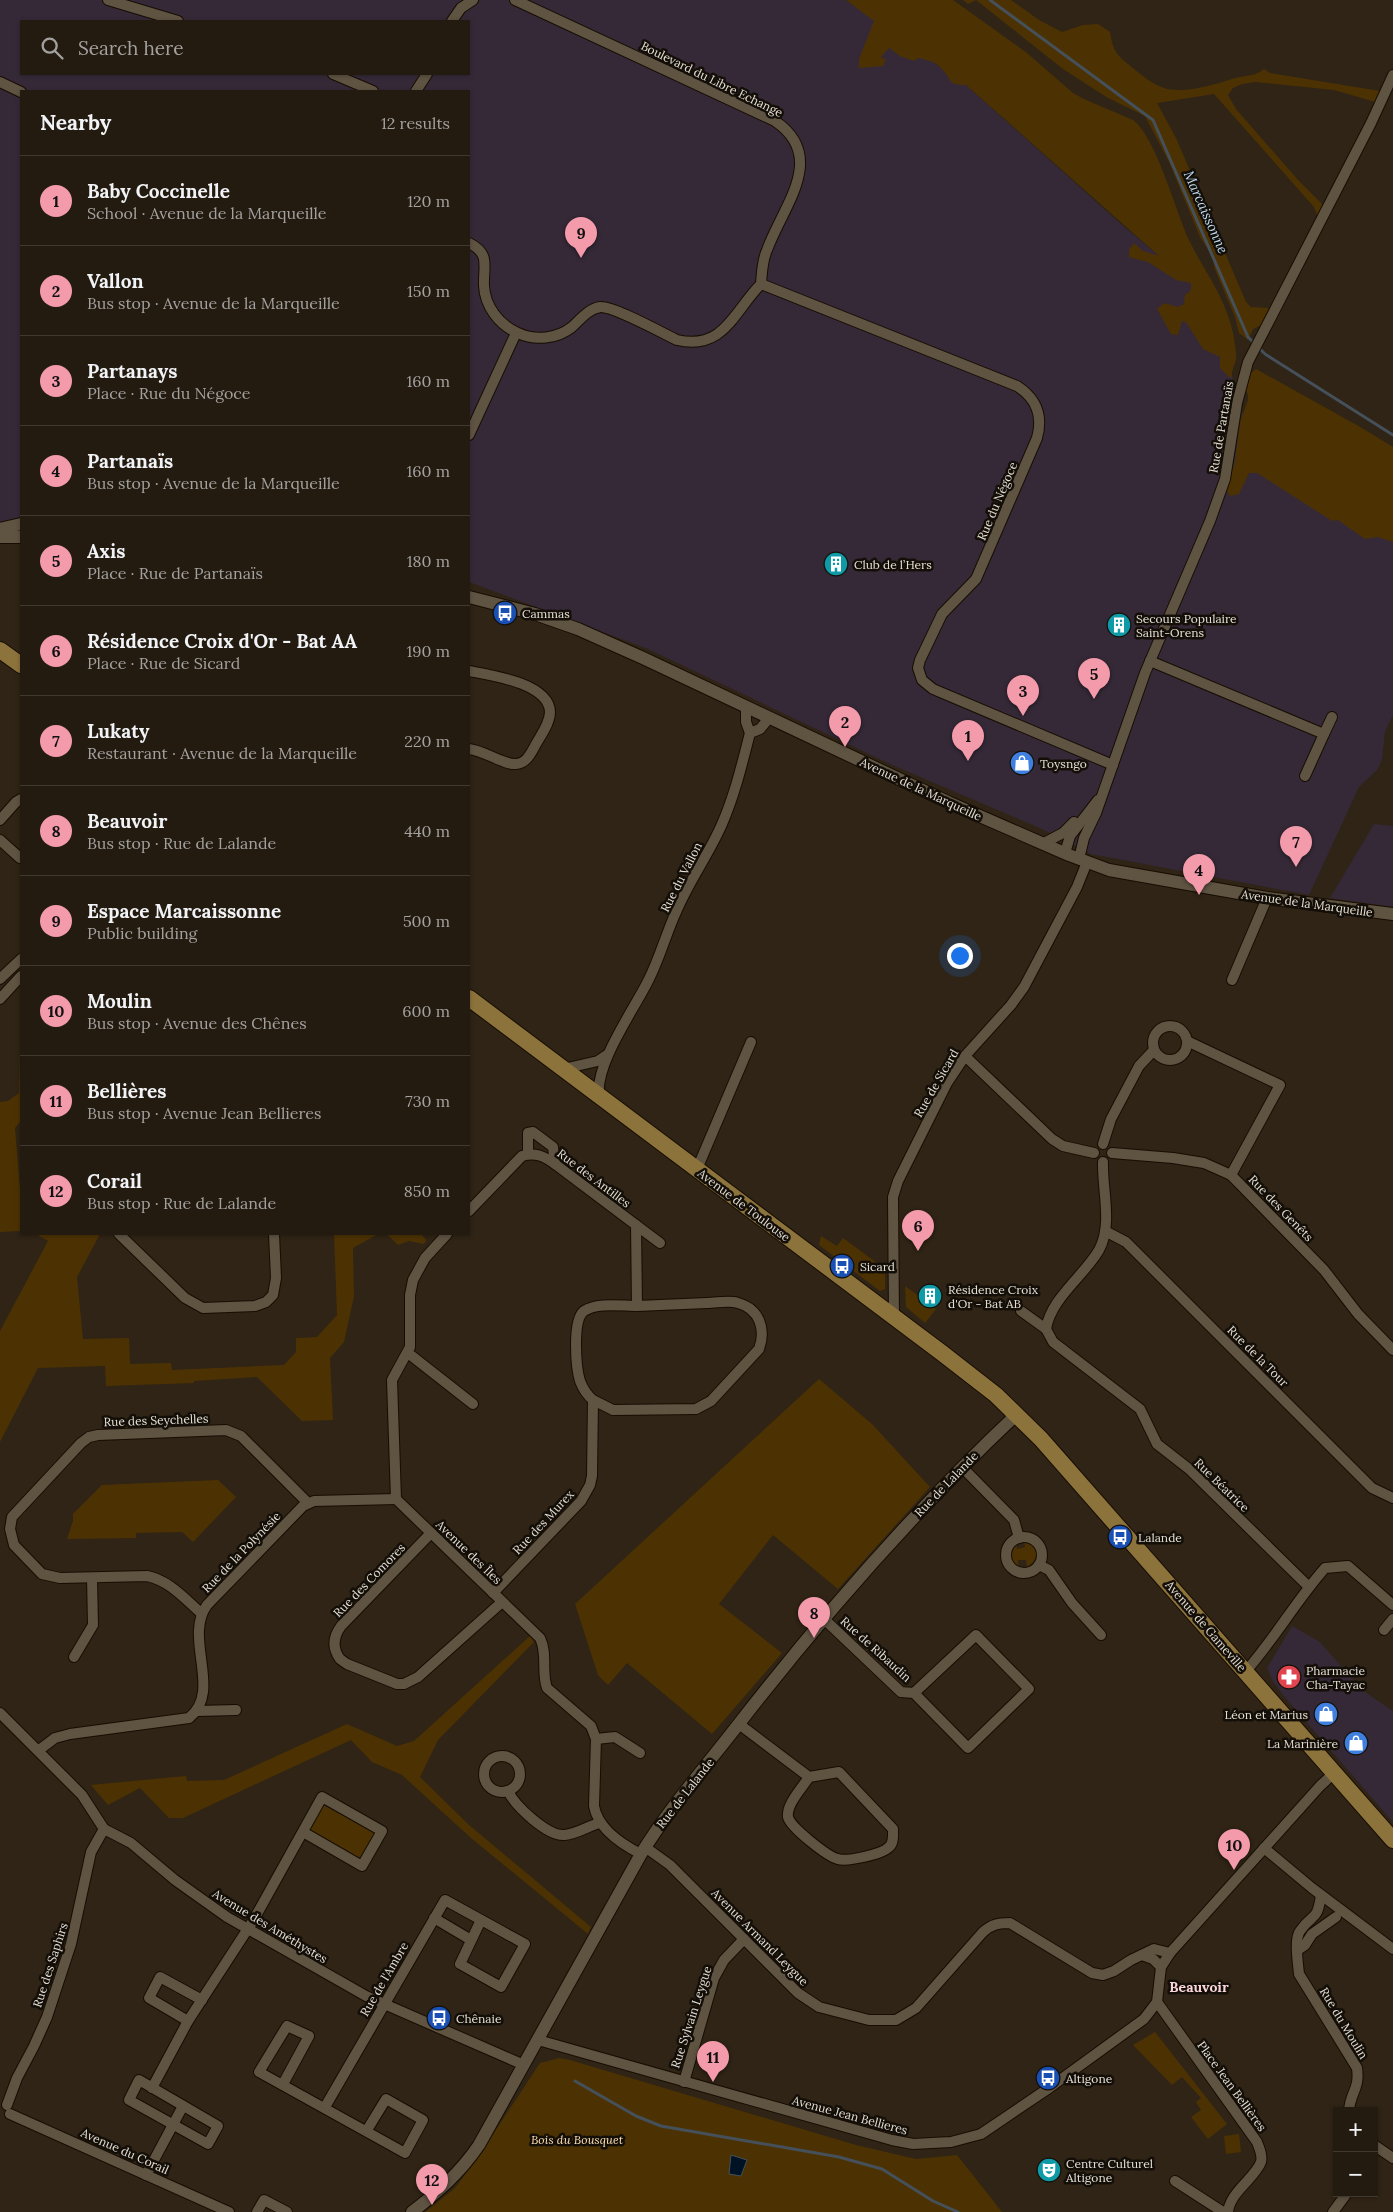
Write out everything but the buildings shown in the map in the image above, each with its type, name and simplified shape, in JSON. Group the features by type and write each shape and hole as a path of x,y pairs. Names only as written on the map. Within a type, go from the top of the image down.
{"main road":[{"path":"0,650 20,664"},
{"path":"0,663 20,674"},
{"name":"Avenue de Toulouse","path":"470,999 894,1316 984,1385 1017,1414"},
{"name":"Avenue de Gameville","path":"1017,1414 1246,1671 1393,1840"}],"street":[{"path":"108,0 175,20"},
{"path":"453,20 461,8 473,0"},
{"name":"Boulevard du Libre Echange","path":"515,0 775,121 791,134 799,150 799,177 766,250 762,266 761,284"},
{"path":"335,75 371,90"},
{"path":"417,90 425,75"},
{"name":"Rue de Partanaïs","path":"1083,861 1084,838 1093,822 1150,661 1210,521 1225,479 1237,403 1251,354 1371,123 1393,75"},
{"path":"0,82 20,92"},
{"path":"470,244 480,250 483,256 485,268 484,287 493,312 503,324 516,333 533,337 556,335 571,328 587,312 600,307 616,311 677,340 697,342 707,340 724,331 749,295 761,284"},
{"name":"Rue du Négoce","path":"761,284 1017,386 1031,397 1039,412 1040,421 1037,438 980,570 972,585 949,606 937,622 920,660 919,674 926,684 933,689 1113,765"},
{"path":"470,433 516,333"},
{"path":"0,529 20,524"},
{"path":"0,538 20,537"},
{"name":"Avenue de la Marqueille","path":"470,598 535,614 578,629 957,806 1083,861 1109,870 1267,898 1393,914"},
{"path":"1150,661 1231,697 1324,734"},
{"path":"470,671 501,677 534,690 548,703 550,712 548,721 530,757 524,762 516,764 507,763 481,750 470,749"},
{"name":"Rue du Vallon","path":"599,1096 599,1077 607,1055 648,981 662,951 679,905 722,823 740,775 750,733 746,722 746,707"},
{"path":"1305,776 1332,717"},
{"path":"750,733 760,729 769,718"},
{"name":"Rue de Partanaïs","path":"1065,853 1070,836 1102,796"},
{"path":"0,820 20,800"},
{"name":"Rue de Partanaïs","path":"1044,843 1063,833 1092,807"},
{"path":"0,840 20,858"},
{"name":"Rue de Sicard","path":"894,1316 893,1197 898,1181 947,1083 965,1056 1011,1006 1024,987 1068,905 1083,861"},
{"path":"1232,980 1267,898"},
{"path":"0,979 20,960"},
{"path":"0,999 20,977"},
{"path":"1187,1041 1183,1054 1174,1059 1162,1058 1154,1050 1153,1039 1156,1034 1165,1027 1177,1027 1182,1030 1187,1041 1280,1085 1231,1175"},
{"path":"697,1170 751,1042"},
{"path":"1103,1144 1111,1119 1138,1066 1154,1050"},
{"path":"563,1069 598,1061 607,1055"},
{"path":"965,1056 1052,1139 1063,1146 1094,1153"},
{"path":"470,1210 518,1160 528,1154 528,1133 534,1132 553,1147 554,1164"},
{"path":"1103,1144 1110,1147 1112,1153 1109,1160 1103,1162 1096,1159 1094,1153 1097,1146 1103,1144"},
{"name":"Rue des Genêts","path":"1112,1153 1174,1158 1204,1163 1231,1175 1324,1270 1358,1314 1393,1350"},
{"name":"Rue des Antilles","path":"528,1154 540,1156 554,1164 660,1243"},
{"path":"1046,1329 1052,1312 1099,1249 1105,1230 1103,1162"},
{"path":"636,1225 637,1306"},
{"name":"Rue de la Tour","path":"1105,1230 1126,1242 1372,1488 1393,1498"},
{"path":"120,1235 185,1298 203,1308 255,1306 266,1302 273,1295 276,1278 274,1235"},
{"path":"308,1503 321,1500 396,1498 392,1380 398,1366 408,1352 411,1338 410,1313 413,1280 425,1258 446,1235"},
{"path":"738,1303 753,1312 760,1320 763,1340 759,1349 711,1401 704,1406 696,1408 621,1411 606,1409 593,1400 583,1388 578,1372 576,1326 578,1317 587,1309 595,1307 738,1303"},
{"name":"Rue Béatrice","path":"1021,1310 1046,1329 1053,1342 1140,1409 1157,1444 1189,1469 1308,1587"},
{"path":"408,1352 473,1404"},
{"name":"Rue des Murex","path":"493,1593 586,1494 592,1476 593,1400"},
{"name":"Rue de Lalande","path":"412,2212 438,2192 468,2162 643,1851 668,1812 823,1618 889,1543 1017,1414"},
{"name":"Rue des Seychelles","path":"201,1614 172,1587 156,1578 147,1576 60,1578 42,1574 14,1545 10,1529 12,1517 81,1443 89,1437 98,1435 216,1430 234,1432 241,1436 308,1503"},
{"path":"962,1468 1014,1520 1019,1538"},
{"name":"Avenue des Îles","path":"396,1498 536,1633 543,1643 544,1681 547,1688 591,1726 596,1739"},
{"name":"Rue de la Polynésie","path":"201,1614 297,1511 308,1503"},
{"name":"Rue des Comores","path":"431,1533 336,1632 334,1646 340,1659 388,1682 404,1684 418,1677 502,1602"},
{"path":"1019,1538 1032,1539 1039,1545 1042,1555 1039,1565 1031,1572 1021,1573 1008,1565 1006,1550 1012,1541 1019,1538"},
{"path":"1039,1565 1049,1570 1072,1603 1101,1635"},
{"path":"1246,1671 1270,1643 1308,1587 1325,1568 1348,1566 1393,1605"},
{"path":"74,1657 93,1625 92,1578"},
{"path":"198,1711 203,1693 199,1628 201,1614"},
{"name":"Rue de Ribaudin","path":"823,1618 901,1692 914,1694 968,1748 1029,1688 976,1635 914,1694"},
{"path":"1384,1630 1393,1619"},
{"path":"39,1750 55,1738 70,1734 176,1721 189,1718 198,1711 236,1710"},
{"path":"0,1713 39,1750 90,1805 104,1829"},
{"path":"739,1724 809,1777 839,1772 893,1829 894,1839 890,1847 883,1852 849,1860 839,1860 830,1856 792,1825 788,1817 789,1808 809,1777"},
{"path":"640,1753 615,1737 596,1739 594,1806 599,1823 620,1841 643,1851"},
{"path":"1157,2002 1161,1967 1170,1953 1320,1786 1334,1773"},
{"path":"508,1791 513,1802 552,1834 566,1835 599,1823"},
{"path":"152,2088 188,2021 248,1930 322,1798 382,1831 362,1866 303,1832"},
{"name":"Avenue des Améthystes","path":"104,1829 131,1843 175,1880 248,1930 384,2004 524,2065"},
{"name":"Rue des Saphirs","path":"4,2110 17,2078 47,2017 71,1944 91,1852 104,1829"},
{"path":"1264,1848 1321,1895 1393,1949"},
{"name":"Avenue Armand Leygue","path":"643,1851 670,1864 798,1993 820,2007 869,2020 896,2020 916,2008 991,1925 1010,1923 1092,1973 1103,1975 1154,1949 1170,1953"},
{"path":"1321,1895 1319,1913 1353,1919"},
{"name":"Rue de l'Ambre","path":"325,2108 445,1900 482,1920 525,1944 501,1987 460,1964 482,1920"},
{"name":"Rue du Moulin","path":"1319,1913 1299,1932 1296,1941 1299,1949 1297,1958 1299,1974 1357,2068 1359,2081 1349,2102 1349,2107"},
{"path":"1299,1949 1312,1934 1336,1917"},
{"path":"434,1918 471,1940"},
{"name":"Rue Sylvain Leygue","path":"684,2082 714,1978 724,1960 744,1939"},
{"path":"1142,1955 1153,1959 1161,1967"},
{"path":"188,2021 149,1998 160,1977 202,2000"},
{"name":"Avenue Jean Bellieres","path":"538,2040 892,2140 913,2144 952,2142 981,2134 1050,2088 1144,2019 1157,2002"},
{"name":"Place Jean Bellières","path":"1157,2002 1257,2142 1260,2150 1261,2162 1233,2198 1228,2212"},
{"path":"283,2084 309,2036 287,2026 260,2072 406,2153 423,2120 386,2099 367,2130"},
{"path":"138,2080 183,2106 218,2126 208,2144 128,2100 138,2080"},
{"path":"146,2175 183,2106"},
{"name":"Avenue du Corail","path":"4,2110 229,2212"},
{"path":"1378,2151 1393,2158"},
{"path":"1175,2181 1223,2212"},
{"path":"1333,2212 1344,2197"},
{"path":"257,2212 264,2200 287,2212"}],"shaded area":[{"path":"0,0 846,0 966,85 1121,224 1209,298 1261,474 1393,542 1393,715 1385,732 1382,760 1377,770 1359,787 1309,895 1091,854 1044,830 890,764 648,649 470,582 470,90 20,90 20,524 0,525"},
{"path":"1374,824 1393,826 1393,907 1330,898"},
{"path":"1292,1626 1320,1642 1362,1690 1393,1711 1393,1822 1272,1680 1267,1668"}],"green space":[{"path":"846,0 953,0 1027,53 1073,93 1133,120 1150,142 1189,240 1214,285 1230,320 1236,349 1232,377 1229,377 1220,368 1220,357 1203,349 1186,322 1182,321 1178,335 1171,334 1157,309 1164,303 1178,307 1184,304 1185,295 1191,290 1191,283 1176,280 1148,262 1129,257 1129,250 1134,243 1143,251 1159,256 966,85 953,83 941,68 933,62 918,58 914,61 900,56 889,48 881,57 886,60 883,66 859,68 859,59 874,21"},
{"path":"963,0 976,0 968,4"},
{"path":"976,0 1011,0 1039,20 1062,32 1083,25 1098,24 1110,32 1115,50 1128,65 1148,80 1172,90 1198,88 1216,84 1253,75 1264,69 1270,73 1380,91 1375,102 1334,90 1256,82 1242,84 1233,88 1228,95 1236,109 1299,181 1323,205 1318,217 1314,207 1214,94 1157,103 1176,138 1246,302 1251,307 1269,308 1262,325 1253,329 1248,340 1239,333 1235,317 1214,267 1213,257 1200,237 1169,162 1145,116 1108,98 1063,69"},
{"path":"1256,369 1393,447 1393,542 1378,537 1365,539 1338,520 1332,521 1257,473 1249,473 1239,494 1230,496 1226,489 1235,462 1240,422 1248,400 1248,394 1243,387 1250,374"},
{"path":"20,1048 20,1122 15,1128 20,1190 20,1231 0,1232 0,1102 8,1101 19,1093"},
{"path":"38,1235 99,1235 77,1277 83,1339 129,1338 130,1364 171,1363 172,1370 284,1365 296,1352 296,1338 317,1337 337,1315 334,1235 376,1235 353,1248 354,1296 344,1342 330,1358 333,1420 302,1421 257,1377 194,1381 194,1383 106,1386 105,1366 38,1368 0,1442 0,1331 48,1241"},
{"path":"388,1235 422,1235 426,1240 424,1244 409,1241 398,1245"},
{"path":"821,1236 837,1246 843,1238 877,1263 885,1263 885,1289 880,1291 819,1245"},
{"path":"905,1286 936,1309 925,1323 906,1307"},
{"path":"819,1379 872,1424 930,1487 838,1589 773,1535 719,1604 782,1653 712,1734 627,1663 608,1685 598,1675 575,1604"},
{"path":"218,1480 236,1497 193,1542 182,1532 136,1533 136,1538 67,1539 73,1521 73,1514 102,1485"},
{"path":"1024,1539 1030,1541 1036,1547 1037,1552 1034,1560 1027,1567 1026,1560 1018,1560 1019,1568 1009,1559 1009,1549 1016,1541 1017,1549 1025,1547"},
{"path":"530,1636 534,1642 438,1740 420,1777 469,1825 591,1927 588,1934 471,1838 402,1775 372,1762 351,1740 183,1818 169,1818 140,1788 108,1805 91,1785 186,1776 187,1781 224,1780 347,1724 397,1746 414,1741"},
{"path":"323,1805 376,1833 363,1857 358,1858 309,1830"},
{"path":"1155,2032 1227,2124 1208,2139 1191,2117 1201,2110 1196,2102 1201,2098 1182,2077 1172,2085 1133,2045"},
{"name":"Bois du Bousquet","path":"559,2058 856,2145 916,2159 957,2155 1002,2212 425,2212 455,2188 476,2160 540,2063"},
{"path":"1239,2134 1241,2152 1226,2154 1224,2136"}],"water":[{"path":"731,2155 747,2160 741,2176 729,2174"}],"waterway":[{"name":"Marcaissonne","path":"990,0 1153,120 1248,337 1265,354 1393,435"},
{"path":"575,2081 636,2116 661,2126 839,2157 882,2169 933,2201 958,2212"}],"place":[{"name":"Espace Marcaissonne","path":"581,258"},
{"name":"Club de l’Hers","path":"836,564"},
{"name":"Cammas","path":"505,613"},
{"name":"Secours Populaire Saint-Orens","path":"1119,625"},
{"name":"Axis","path":"1094,699"},
{"name":"Partanays","path":"1023,716"},
{"name":"Vallon","path":"845,747"},
{"name":"Baby Coccinelle","path":"968,761"},
{"name":"Toysngo","path":"1022,763"},
{"name":"Lukaty","path":"1296,867"},
{"name":"Partanaïs","path":"1199,895"},
{"name":"Résidence Croix d'Or - Bat AA","path":"918,1251"},
{"name":"Sicard","path":"842,1266"},
{"name":"Résidence Croix d'Or - Bat AB","path":"930,1296"},
{"name":"Lalande","path":"1120,1537"},
{"name":"Beauvoir","path":"814,1638"},
{"name":"Pharmacie Cha-Tayac","path":"1289,1677"},
{"name":"Léon et Marius","path":"1326,1714"},
{"name":"La Marinière","path":"1356,1743"},
{"name":"Moulin","path":"1234,1870"},
{"name":"Chênaie","path":"439,2018"},
{"name":"Altigone","path":"1048,2078"},
{"name":"Bellières","path":"713,2082"},
{"name":"Centre Culturel Altigone","path":"1049,2170"},
{"name":"Corail","path":"432,2205"}],"district":[{"name":"Beauvoir","path":"1199,1987"}]}
